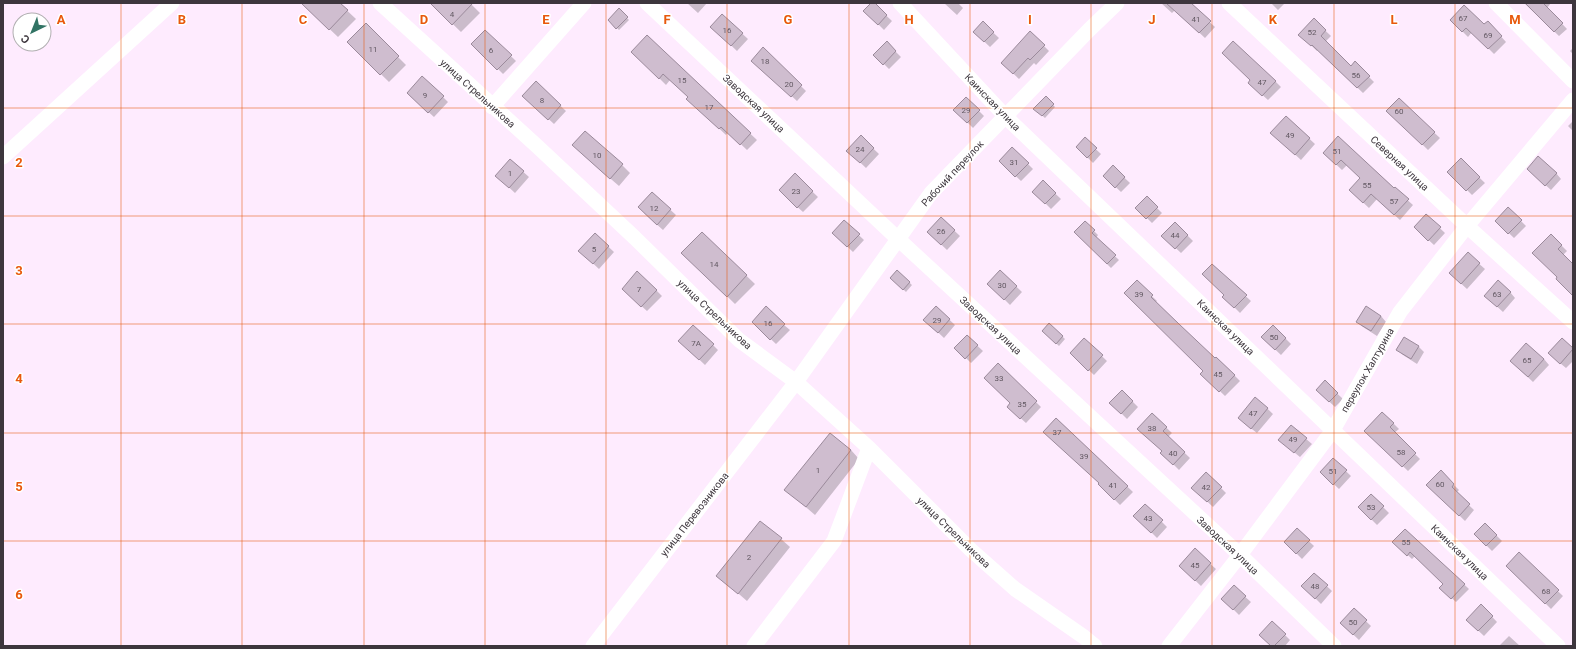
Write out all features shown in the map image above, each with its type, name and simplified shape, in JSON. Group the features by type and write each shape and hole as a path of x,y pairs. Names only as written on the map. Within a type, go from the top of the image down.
{"street":[{"path":"3,157 172,3"},
{"name":"улица Стрельникова","path":"380,3 492,106 538,146 739,340 796,382 869,448 971,550 1015,589 1095,646"},
{"path":"492,106 584,3"},
{"name":"Заводская улица","path":"647,3 1240,555 1334,646"},
{"name":"Каинская улица","path":"900,3 1006,117 1558,646"},
{"name":"Рабочий переулок","path":"796,382 931,193 1117,3"},
{"name":"Северная улица","path":"1229,3 1467,226 1573,322"},
{"path":"1496,3 1573,81"},
{"name":"переулок Халтурина","path":"1169,646 1240,555 1333,430 1400,312 1467,226 1573,100"},
{"name":"улица Перевозникова","path":"593,646 796,382"},
{"path":"754,646 834,542 869,448"}],"building":[{"path":"301,3 340,3 348,10 329,30"},
{"path":"430,3 473,3 452,25"},
{"path":"871,3 875,3 887,15 878,25 863,11"},
{"path":"1166,3 1191,3 1211,21 1199,33"},
{"path":"1525,3 1543,3 1563,23 1554,32"},
{"path":"1464,5 1484,24 1488,21 1502,36 1488,49 1466,28 1462,32 1450,20"},
{"path":"619,8 628,17 616,29 608,20"},
{"path":"722,14 743,33 731,46 710,27"},
{"path":"1314,18 1326,30 1321,36 1351,66 1355,61 1370,76 1357,88 1312,45 1311,46 1298,35"},
{"path":"983,21 994,32 984,42 973,32"},
{"path":"366,23 399,56 380,75 347,42"},
{"path":"485,30 512,55 497,70 471,44"},
{"path":"1030,31 1045,45 1030,60 1028,58 1013,74 1001,63"},
{"path":"647,35 751,133 740,145 721,127 719,129 686,99 688,97 663,74 659,79 631,52"},
{"path":"887,41 896,51 883,65 873,55"},
{"path":"1233,41 1276,81 1262,96 1248,83 1250,80 1222,53"},
{"path":"763,47 802,85 791,97 751,61"},
{"path":"422,76 444,96 428,113 407,93"},
{"path":"536,81 561,105 548,120 522,96"},
{"path":"1046,96 1054,104 1042,116 1033,109"},
{"path":"966,97 980,110 967,123 953,110"},
{"path":"1399,98 1435,132 1422,145 1386,111"},
{"path":"1286,116 1310,138 1295,155 1270,133"},
{"path":"585,131 623,164 610,179 572,145"},
{"path":"861,135 874,148 860,163 846,151"},
{"path":"1338,136 1394,188 1395,187 1409,199 1394,215 1371,194 1363,203 1349,190 1360,178 1341,160 1336,165 1323,153"},
{"path":"1085,137 1097,148 1087,158 1076,147"},
{"path":"1012,147 1029,163 1015,177 999,161"},
{"path":"1538,156 1557,173 1545,186 1527,169"},
{"path":"1461,158 1480,177 1466,191 1447,172"},
{"path":"510,159 524,171 509,188 495,176"},
{"path":"1113,165 1125,177 1115,188 1103,176"},
{"path":"795,173 813,191 797,208 779,190"},
{"path":"1043,180 1056,193 1045,204 1032,192"},
{"path":"652,192 671,209 657,225 638,207"},
{"path":"1147,196 1158,207 1146,219 1135,208"},
{"path":"1508,207 1522,220 1508,234 1495,221"},
{"path":"1426,214 1441,227 1428,241 1414,227"},
{"path":"941,217 955,230 941,245 927,232"},
{"path":"844,220 860,234 847,247 832,233"},
{"path":"1085,221 1095,230 1092,233 1116,255 1107,264 1074,232"},
{"path":"1175,222 1188,235 1175,249 1161,236"},
{"path":"702,232 747,275 727,297 681,253"},
{"path":"595,233 609,246 593,264 578,251"},
{"path":"1551,234 1562,245 1558,249 1573,264 1573,296 1556,279 1557,277 1532,253"},
{"path":"1468,252 1480,263 1461,284 1449,273"},
{"path":"1212,264 1247,295 1234,308 1222,297 1224,295 1202,274"},
{"path":"897,270 910,282 903,290 890,278"},
{"path":"1000,270 1017,286 1004,300 987,284"},
{"path":"637,271 657,290 641,307 622,289"},
{"path":"1137,280 1153,295 1151,297 1235,375 1219,392 1200,374 1203,371 1124,293"},
{"path":"1498,280 1511,292 1497,307 1484,296"},
{"path":"766,306 785,324 770,340 752,322"},
{"path":"936,306 950,319 938,333 923,320"},
{"path":"1366,306 1381,316 1371,331 1356,322"},
{"path":"1049,323 1063,336 1056,344 1042,331"},
{"path":"693,325 714,344 699,360 678,341"},
{"path":"1273,325 1286,338 1275,350 1261,337"},
{"path":"967,335 978,345 965,359 954,348"},
{"path":"1404,337 1419,346 1411,359 1396,350"},
{"path":"1084,338 1103,355 1088,371 1070,353"},
{"path":"1562,338 1573,349 1560,364 1548,353"},
{"path":"1526,343 1544,359 1528,377 1510,361"},
{"path":"998,363 1037,401 1020,419 1007,407 1010,403 984,378"},
{"path":"1325,380 1338,393 1329,402 1316,390"},
{"path":"1122,390 1133,401 1121,414 1109,403"},
{"path":"1255,397 1268,408 1251,429 1238,418"},
{"path":"1382,412 1394,423 1390,427 1416,453 1402,467 1364,431"},
{"path":"1152,413 1167,427 1163,431 1185,452 1173,465 1160,453 1162,451 1137,429"},
{"path":"1056,418 1128,486 1114,500 1098,484 1099,483 1043,432"},
{"path":"1291,425 1307,438 1294,453 1278,440"},
{"path":"830,433 851,450 806,507 784,490"},
{"path":"1333,458 1347,470 1333,485 1320,472"},
{"path":"1441,470 1454,484 1452,487 1470,504 1459,516 1426,485"},
{"path":"1206,472 1222,487 1207,502 1191,488"},
{"path":"1371,494 1384,506 1371,520 1358,507"},
{"path":"1145,504 1163,520 1151,533 1133,516"},
{"path":"760,521 782,538 738,594 716,576"},
{"path":"1485,523 1497,535 1486,546 1474,534"},
{"path":"1297,528 1310,540 1296,554 1284,542"},
{"path":"1405,529 1465,584 1451,599 1439,588 1443,584 1410,552 1407,556 1392,542"},
{"path":"1195,548 1211,563 1195,581 1179,566"},
{"path":"1519,552 1559,590 1545,604 1506,566"},
{"path":"1314,573 1328,585 1315,599 1301,586"},
{"path":"1234,585 1246,596 1233,610 1221,599"},
{"path":"1481,604 1493,616 1478,631 1466,620"},
{"path":"1354,608 1367,620 1353,635 1340,623"},
{"path":"1272,621 1286,634 1274,646 1271,646 1259,635"}]}
